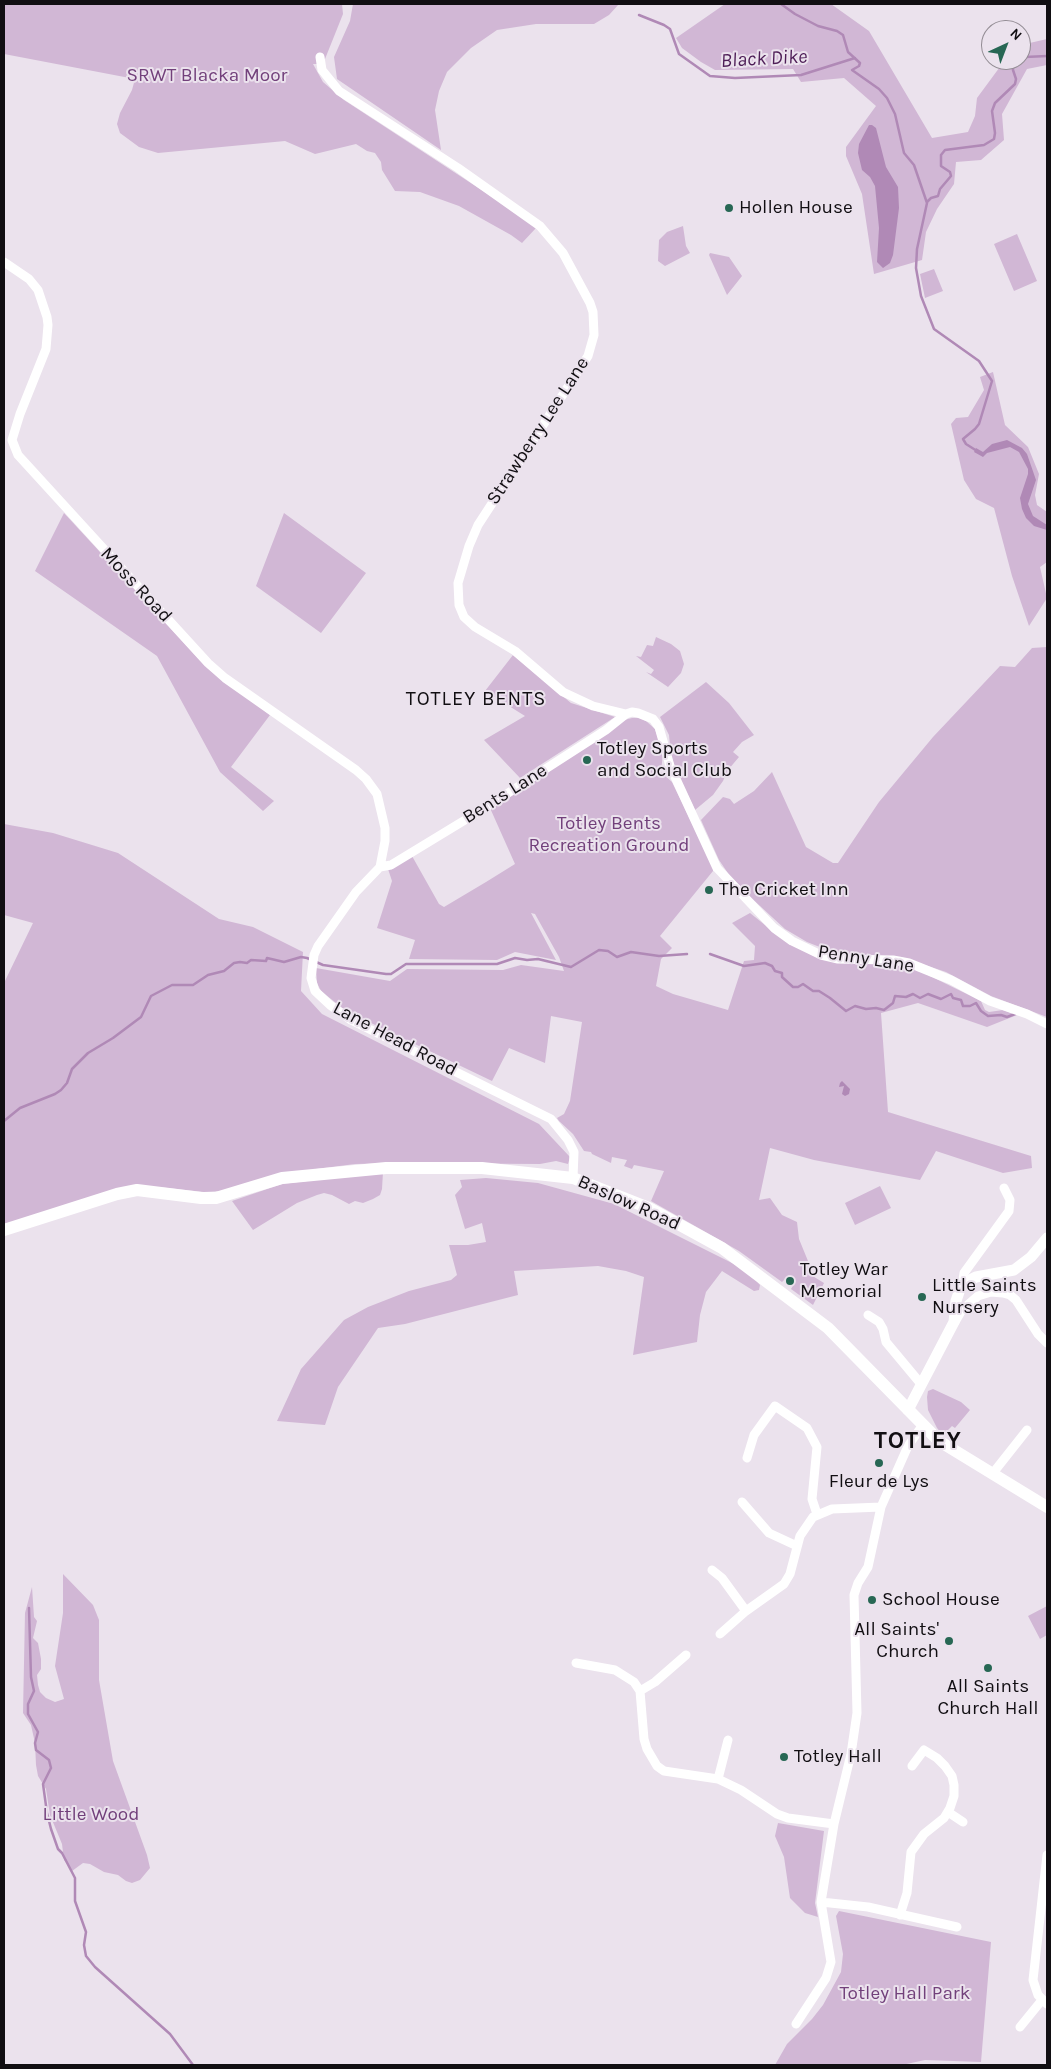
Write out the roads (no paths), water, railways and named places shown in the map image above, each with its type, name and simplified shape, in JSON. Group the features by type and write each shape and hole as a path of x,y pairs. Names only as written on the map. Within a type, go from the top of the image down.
{"main road":[{"name":"Baslow Road","path":"4,1230 117,1194 137,1190 201,1198 216,1198 282,1178 386,1168 482,1168 573,1178 649,1208 722,1248 828,1328 922,1426 946,1446 1047,1507"}],"street":[{"name":"Strawberry Lee Lane","path":"320,57 322,70 339,91 458,168 540,226 563,253 590,303 593,312 594,336 588,356 478,525 469,546 458,583 459,605 464,617 475,627 515,652 563,692 593,706 626,714"},
{"name":"Moss Road","path":"4,262 29,279 38,290 48,317 46,349 20,414 12,440 18,455 208,663 225,678 366,779 376,794 384,828 385,841 380,867"},
{"name":"Penny Lane","path":"626,714 632,712 647,715 657,723 662,732 670,766 717,868 774,928 792,941 821,955 838,959 909,963 950,980 990,1001 1027,1014 1047,1024"},
{"name":"Bents Lane","path":"380,867 390,865 488,806 606,730 626,714"},
{"name":"Lane Head Road","path":"380,867 356,892 318,946 313,960 311,978 315,991 351,1020 551,1119 568,1140 574,1152 573,1178"},
{"path":"954,1322 956,1301 962,1286 964,1273 1009,1211 1010,1200 1004,1188"},
{"path":"962,1286 976,1277 1014,1270 1031,1257 1047,1238"},
{"path":"908,1410 954,1322 962,1310 978,1296 991,1292 1010,1295 1016,1300 1038,1334 1047,1343"},
{"path":"868,1315 879,1322 883,1328 886,1342 921,1384"},
{"path":"747,1458 754,1435 776,1406 807,1428 817,1447 812,1499 817,1514"},
{"path":"796,2024 823,1982 830,1967 830,1955 821,1902 834,1824 851,1754 857,1713 854,1595 858,1583 868,1567 881,1507 908,1446 922,1426"},
{"path":"993,1473 1027,1430"},
{"path":"742,1502 769,1533 797,1546"},
{"path":"720,1634 746,1611 784,1584 791,1570 804,1528 817,1514 832,1509 881,1507"},
{"path":"712,1570 725,1581 746,1611"},
{"path":"640,1691 655,1682 686,1655"},
{"path":"576,1663 615,1670 625,1675 640,1691 644,1739 657,1766 667,1773 718,1779 741,1790 778,1814 788,1818 834,1824"},
{"path":"718,1779 728,1740"},
{"path":"900,1915 907,1893 911,1852 920,1839 939,1823 948,1812 954,1796 954,1780 942,1762 924,1750 912,1766"},
{"path":"948,1812 963,1822"},
{"path":"1020,2027 1044,2002 1036,1991 1034,1980 1047,1855"},
{"path":"821,1902 868,1907 957,1927"}],"waterway":[{"path":"781,4 818,26 837,31 843,35 848,52 860,63 859,66 852,70 879,89 887,98 895,114 904,153 914,165 927,203 917,249 916,268 921,296 934,329 979,361 992,381 979,424 963,439 966,444 977,451"},
{"name":"Black Dike","path":"639,15 670,29 679,54 710,76 735,78 801,75 855,58"},
{"path":"927,202 931,198 938,196 940,189 951,176 950,172 941,166 941,155 945,150 984,145 994,139 992,111 995,103 1015,84 1016,79 1013,66 1025,57 1047,56"},
{"path":"4,1121 20,1108 61,1090 67,1083 72,1069 88,1053 113,1038 141,1017 151,996 172,985 193,985 208,975 224,971 234,963 247,963 251,960 266,961 267,958 284,962 301,957 323,965 391,974 406,964 497,964 515,958 538,959 571,967 599,950 608,951 617,957 631,952 659,956 687,954"},
{"path":"710,954 744,966 765,963 772,966 775,971 782,973 782,977 793,987 803,984 813,991 819,991 846,1011 855,1006 884,1010 893,1003 895,996 906,997 913,994 920,998 928,994 941,999 951,994 953,998 961,1000 963,1006 970,1006 976,1003 981,1011 988,1016 1001,1015 1007,1017 1015,1014"},
{"path":"29,1608 31,1677 34,1691 28,1704 28,1714 38,1732 35,1743 36,1750 49,1760 51,1768 43,1784 47,1813 58,1849 75,1878 75,1901 86,1932 84,1945 86,1956 95,1967 170,2034 193,2065"}],"place":[{"name":"Hollen House","path":"729,208"},
{"name":"Totley Sports and Social Club","path":"587,760"},
{"name":"The Cricket Inn","path":"709,890"},
{"name":"Totley War Memorial","path":"790,1281"},
{"name":"Little Saints Nursery","path":"922,1297"},
{"name":"Fleur de Lys","path":"879,1463"},
{"name":"School House","path":"872,1600"},
{"name":"All Saints' Church","path":"949,1641"},
{"name":"All Saints Church Hall","path":"988,1668"},
{"name":"Totley Hall","path":"784,1757"}],"district":[{"name":"TOTLEY BENTS","path":"476,699"},
{"name":"TOTLEY","path":"918,1441"}],"park label":[{"name":"SRWT Blacka Moor","path":"207,76"},
{"name":"Totley Bents Recreation Ground","path":"609,835"},
{"name":"Little Wood","path":"91,1815"},
{"name":"Totley Hall Park","path":"905,1994"}]}
